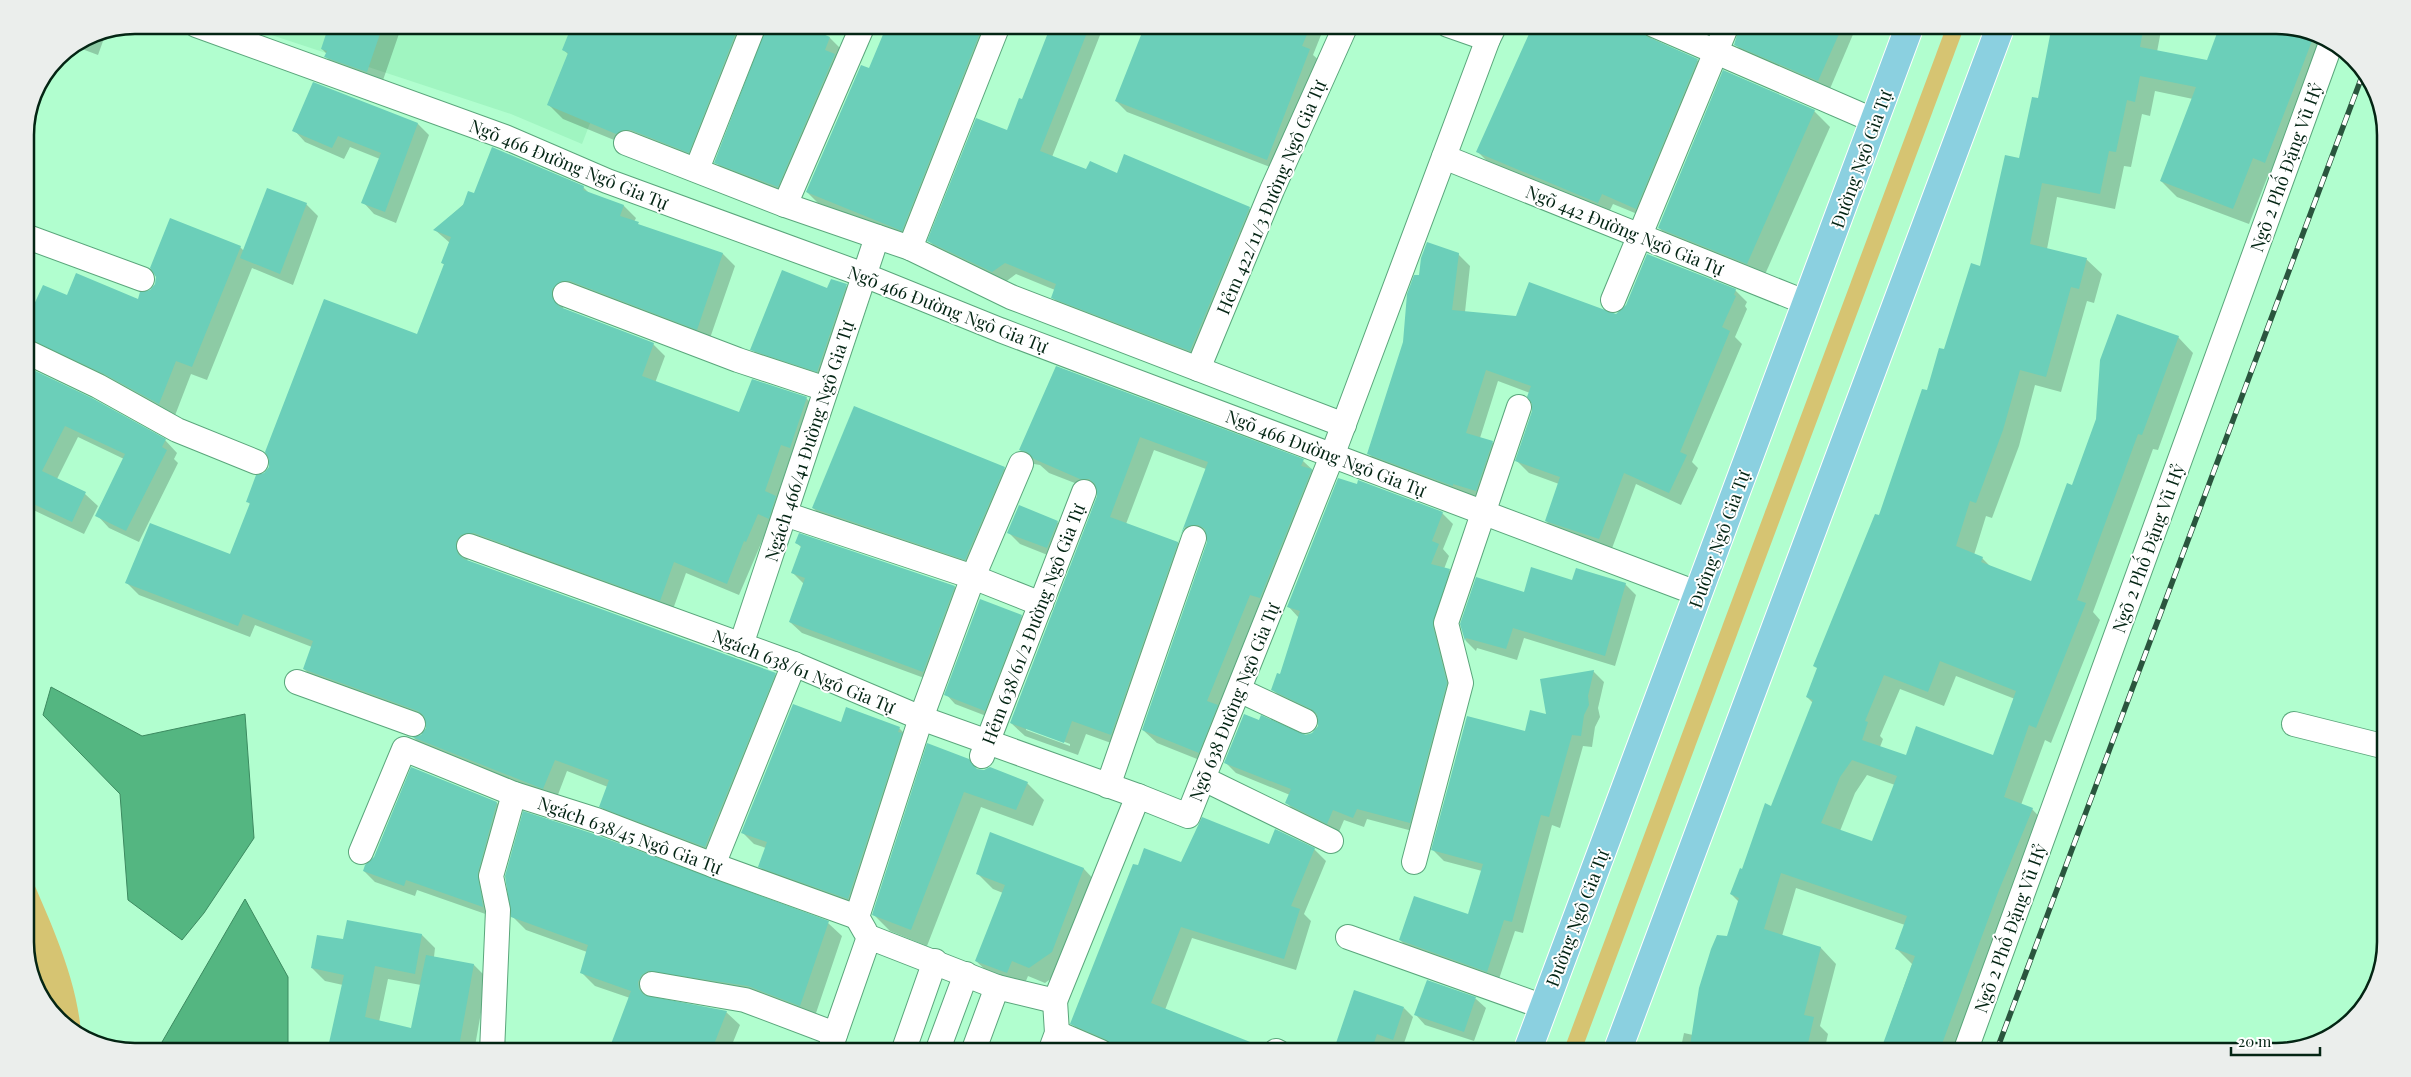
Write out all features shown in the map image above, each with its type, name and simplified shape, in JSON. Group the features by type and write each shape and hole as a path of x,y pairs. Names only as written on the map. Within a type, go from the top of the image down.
{"main road":[{"name":"Đường Ngô Gia Tự","path":"1530,1043 1907,34"},
{"path":"1620,1043 1998,34"}],"street":[{"name":"Ngõ 466 Đường Ngô Gia Tự","path":"221,34 505,137 607,181 864,275 1000,330 1699,594"},
{"path":"697,169 750,34"},
{"path":"785,204 859,34"},
{"path":"910,248 994,34"},
{"name":"Hẻm 422/11/3 Đường Ngô Gia Tự","path":"1198,369 1272,190 1342,34"},
{"path":"1332,456 1490,34"},
{"path":"1674,34 1875,121"},
{"path":"1613,300 1638,236 1724,34"},
{"name":"Ngõ 2 Phố Đặng Vũ Hỷ","path":"1968,1043 2329,48"},
{"path":"626,143 785,204 910,248 1011,297 1344,425"},
{"name":"Ngõ 442 Đường Ngô Gia Tự","path":"1444,157 1807,303"},
{"name":"Ngách 466/41 Đường Ngô Gia Tự","path":"741,645 877,237"},
{"path":"34,239 142,279"},
{"path":"565,294 738,360 826,389"},
{"path":"34,355 98,386 177,430 256,462"},
{"path":"1414,862 1461,684 1446,623 1519,408"},
{"name":"Ngõ 638 Đường Ngô Gia Tự","path":"1138,796 1188,816 1332,456"},
{"path":"1022,464 973,577 921,718 857,917 870,937 997,987 1055,1001"},
{"name":"Hẻm 638/61/2 Đường Ngô Gia Tự","path":"985,749 1084,492"},
{"path":"785,514 973,577 1041,604"},
{"path":"1108,786 1194,538"},
{"name":"Ngách 638/61 Ngô Gia Tự","path":"469,546 794,664 921,718 985,749 1138,796"},
{"path":"713,866 794,664"},
{"path":"297,682 413,724"},
{"path":"1239,690 1305,721"},
{"path":"2294,724 2377,745"},
{"name":"Ngách 638/45 Ngô Gia Tự","path":"361,852 404,749 514,794 596,820 713,866 857,917"},
{"path":"1204,779 1331,841"},
{"path":"492,1043 498,910 490,876 514,794"},
{"path":"1053,1042 1055,1001 1138,796"},
{"path":"652,984 745,1000 832,1043 870,937"},
{"path":"1348,937 1544,1007"},
{"path":"906,1043 935,962"},
{"path":"940,1043 966,974"},
{"path":"976,1043 997,987"}],"shaded area":[{"path":"268,34 625,34 582,144 511,114"},
{"path":"1944,34 1962,34 1584,1043 1566,1043"},
{"path":"51,687 142,736 245,714 254,838 204,913 182,940 128,900 120,794 43,715"},
{"path":"34,884 68,969 79,1013 80,1027 63,1014 55,1004 47,993 39,975 34,949"},
{"path":"245,899 288,977 288,1043 162,1042"}],"building":[{"path":"326,34 380,34 367,72 324,57 327,51 321,49"},
{"path":"568,34 735,34 689,153 631,130 623,130 616,134 547,105 568,53 562,50"},
{"path":"764,34 823,34 830,37 825,50 835,54 778,187 714,163"},
{"path":"883,34 979,34 902,231 806,192 861,65 869,68"},
{"path":"1047,34 1086,34 1040,151 1086,169 1090,161 1117,173 1124,154 1250,207 1190,351 1051,298 1056,284 1005,263 992,272 927,241 976,118 1007,130 1019,98 1022,99"},
{"path":"1141,34 1307,34 1302,46 1310,49 1267,160 1115,101"},
{"path":"1529,34 1644,34 1698,59 1636,209 1602,194 1598,203 1476,152"},
{"path":"1737,34 1839,34 1818,81 1734,45"},
{"path":"2050,34 2142,34 2140,47 2207,60 2217,34 2276,34 2312,40 2265,163 2253,158 2233,209 2160,181 2196,87 2140,76 2135,102 2127,100 2116,152 2109,151 2100,194 2042,183 2030,244 2087,258 2079,289 2071,287 2046,377 2020,370 2003,430 1976,503 1970,501 1956,546 1983,557 1981,562 2031,581 2067,483 2072,485 2096,419 2100,360 2117,314 2179,336 2142,435 2138,434 2077,600 2086,603 2036,728 2029,725 2004,797 2033,808 1999,890 1942,1043 1883,1043 1915,956 1895,949 1907,916 1781,873 1764,929 1821,947 1804,1015 1814,1017 1808,1043 1690,1043 1699,988 1711,949 1717,935 1727,936 1739,898 1730,894 1740,868 1742,869 1765,803 1771,806 1813,700 1806,697 1817,668 1813,666 1875,514 1879,515 1922,389 1927,390 1939,348 1944,349 1971,263 1980,266 2005,155 2019,158 2032,97 2038,98","holes":["1940,661 2016,691 1993,755 1916,726 1906,755 1862,740 1868,722 1865,721 1884,675 1928,692","1852,760 1897,776 1872,841 1821,823 1840,777"]},
{"path":"1723,70 1815,110 1747,264 1658,228"},
{"path":"313,82 418,123 385,212 361,203 381,153 338,136 332,148 292,131"},
{"path":"492,147 584,186 583,190 624,205 620,216 723,253 697,330 570,281 562,281 552,289 552,297 560,307 654,343 642,376 739,412 752,379 807,397 790,448 781,445 765,491 776,496 769,519 758,514 746,542 744,541 727,584 674,562 660,601 474,533 461,535 456,542 458,554 464,559 776,673 705,847 599,807 609,780 555,760 543,789 412,737 421,735 426,728 424,716 418,711 303,669 313,641 243,614 238,626 125,583 150,523 230,554 250,503 246,502 256,475 264,473 269,467 269,460 265,452 324,299 417,334 444,264 441,263 451,237 433,230 463,205 468,191 474,193"},
{"path":"267,188 307,203 280,274 240,258"},
{"path":"170,218 241,246 192,367 176,361 159,404 104,374 34,341 34,304 43,285 67,295 76,273 138,299 140,292 150,290 155,284 156,277 150,268"},
{"path":"1427,242 1459,253 1452,310 1516,316 1529,282 1616,314 1626,305 1647,254 1736,289 1734,295 1736,296 1722,327 1730,331 1680,452 1687,455 1669,493 1624,473 1599,539 1545,521 1560,477 1515,461 1532,411 1532,404 1527,397 1531,386 1486,370 1466,433 1493,441 1476,491 1453,484 1453,486 1367,454 1403,342 1407,294 1414,275 1419,275 1421,258"},
{"path":"782,270 827,288 831,279 847,284 817,372 750,350"},
{"path":"1056,366 1304,459 1301,466 1312,469 1260,598 1250,595 1207,701 1218,705 1199,753 1142,730 1207,542 1205,529 1198,525 1185,527 1181,534 1111,735 1072,721 1064,743 1010,723 1097,496 1095,484 1089,479 1080,479 1034,459 1027,452 1019,450","holes":["1140,437 1208,462 1178,542 1110,517"]},
{"path":"34,370 92,398 166,439 162,447 167,450 126,531 95,516 125,454 65,426 42,471 86,492 72,522 34,504"},
{"path":"854,406 1005,467 965,560 812,508"},
{"path":"1338,478 1357,484 1358,480 1443,512 1432,541 1439,544 1431,564 1450,569 1433,626 1447,683 1410,823 1357,809 1353,818 1333,810 1327,824 1285,803 1291,789 1224,763 1244,714 1259,720 1261,715 1306,735 1312,733 1318,726 1317,714 1311,709 1271,690 1277,673 1280,674 1300,611 1287,607"},
{"path":"1019,505 1058,521 1047,548 1007,533"},
{"path":"799,533 955,586 923,672 789,622 805,578 791,573 801,546 795,543"},
{"path":"1531,567 1572,580 1576,568 1626,583 1605,656 1513,628 1506,649 1466,638 1465,641 1460,624 1476,577 1524,592"},
{"path":"980,599 1022,615 985,711 944,695"},
{"path":"1594,670 1588,696 1589,705 1584,715 1581,736 1572,735 1549,817 1541,815 1512,922 1504,920 1487,972 1399,940 1414,896 1468,914 1483,864 1431,850 1467,716 1525,731 1530,710 1546,714 1540,679"},
{"path":"793,704 841,722 846,707 900,727 898,732 902,733 848,899 758,867 767,842 741,833"},
{"path":"927,743 969,759 977,769 984,770 990,767 1028,782 1016,810 964,792 911,930 872,915"},
{"path":"411,767 497,802 478,873 483,907 406,880 404,886 363,871 365,865 374,857"},
{"path":"523,811 591,833 829,921 800,1006 748,986 648,971 642,975 638,982 639,989 644,995 727,1011 715,1043 611,1043 631,991 580,973 588,945 511,917 505,876"},
{"path":"1202,817 1269,844 1275,829 1315,848 1291,906 1300,909 1284,959 1181,927 1151,1003 1253,1043 1110,1043 1107,1040 1070,1024 1133,864 1138,865 1144,848 1181,862"},
{"path":"990,832 1084,868 1052,952 1029,968 1012,961 1007,973 975,961 1005,885 976,874"},
{"path":"347,920 422,934 415,974 375,966 365,1017 411,1028 426,955 474,964 460,1043 329,1043 344,975 311,968 317,935 343,939"},
{"path":"1427,980 1476,997 1464,1032 1414,1015"},
{"path":"1354,990 1404,1007 1393,1040 1377,1034 1374,1043 1336,1043"}],"railway":[{"path":"1999,1043 2361,80"}]}
